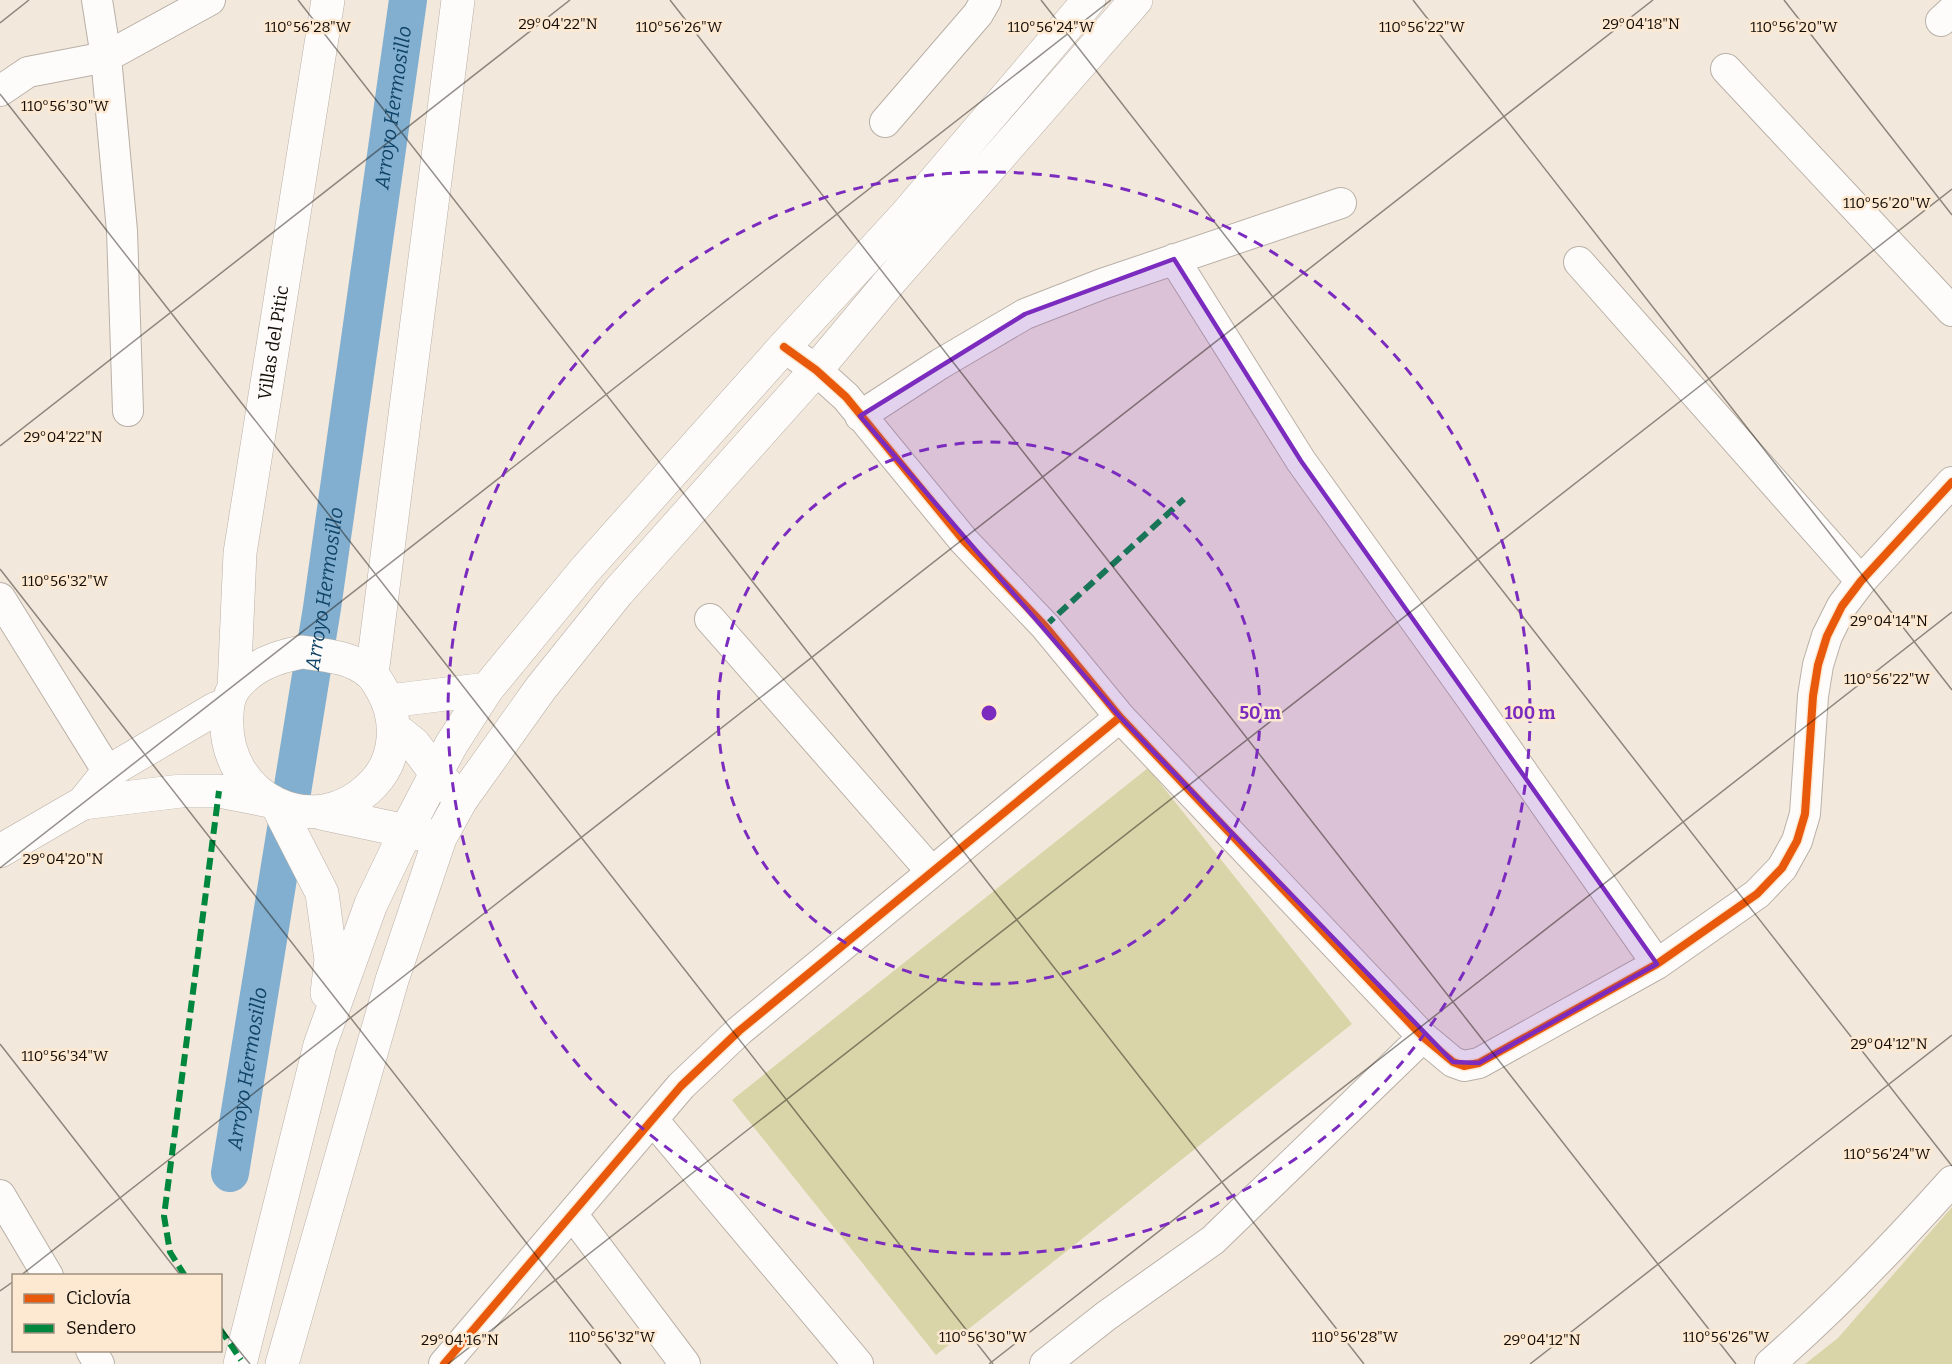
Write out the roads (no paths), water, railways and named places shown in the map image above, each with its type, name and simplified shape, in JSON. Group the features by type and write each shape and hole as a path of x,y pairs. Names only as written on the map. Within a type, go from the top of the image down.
{"main road":[{"name":"Villas del Pitic","path":"230,696 240,553 328,0"},
{"path":"372,674 458,0"},
{"path":"240,1364 320,1045 371,904 435,772 488,689 585,570 784,347 905,216 1089,0"},
{"path":"282,1364 388,992 440,838 461,801 541,688 618,592 816,370 887,285 1136,0"},
{"path":"0,851 83,803 108,772 216,709 253,670 276,657 302,652 336,656 357,664 372,674 391,715 435,772 461,801"},
{"path":"391,715 488,689"},
{"path":"230,696 226,733 233,760 248,784 291,809 334,809 365,792 378,779 387,764 392,746 391,715"},
{"path":"83,803 181,791 219,792 291,809 440,838"},
{"path":"291,809 311,869 322,893 332,960 320,1045"}],"street":[{"path":"97,0 106,57 122,231 128,411"},
{"path":"0,91 14,73 106,57 210,0"},
{"path":"885,122 978,14 986,0"},
{"path":"1726,69 1952,311"},
{"path":"860,416 940,364 1025,314 1102,284 1341,203"},
{"path":"1174,259 1301,461 1657,964"},
{"path":"1579,262 1861,581"},
{"path":"784,347 816,370 846,397 964,541 1045,626 1120,717 1423,1037 1453,1062 1464,1066 1479,1063 1657,964 1757,894 1782,868 1797,841 1805,814 1813,696 1818,665 1827,636 1842,606 1861,581 1952,482"},
{"path":"0,598 108,772"},
{"path":"710,619 931,872"},
{"path":"444,1364 681,1086 739,1031 1120,717"},
{"path":"1045,1364 1106,1316 1214,1240 1423,1037"},
{"path":"653,1120 858,1364"},
{"path":"1770,1364 1828,1312 1894,1246 1952,1181"},
{"path":"0,1195 47,1274"},
{"path":"572,1214 685,1364"}],"waterway":[{"name":"Arroyo Hermosillo","path":"230,1173 322,608 408,0"}]}
